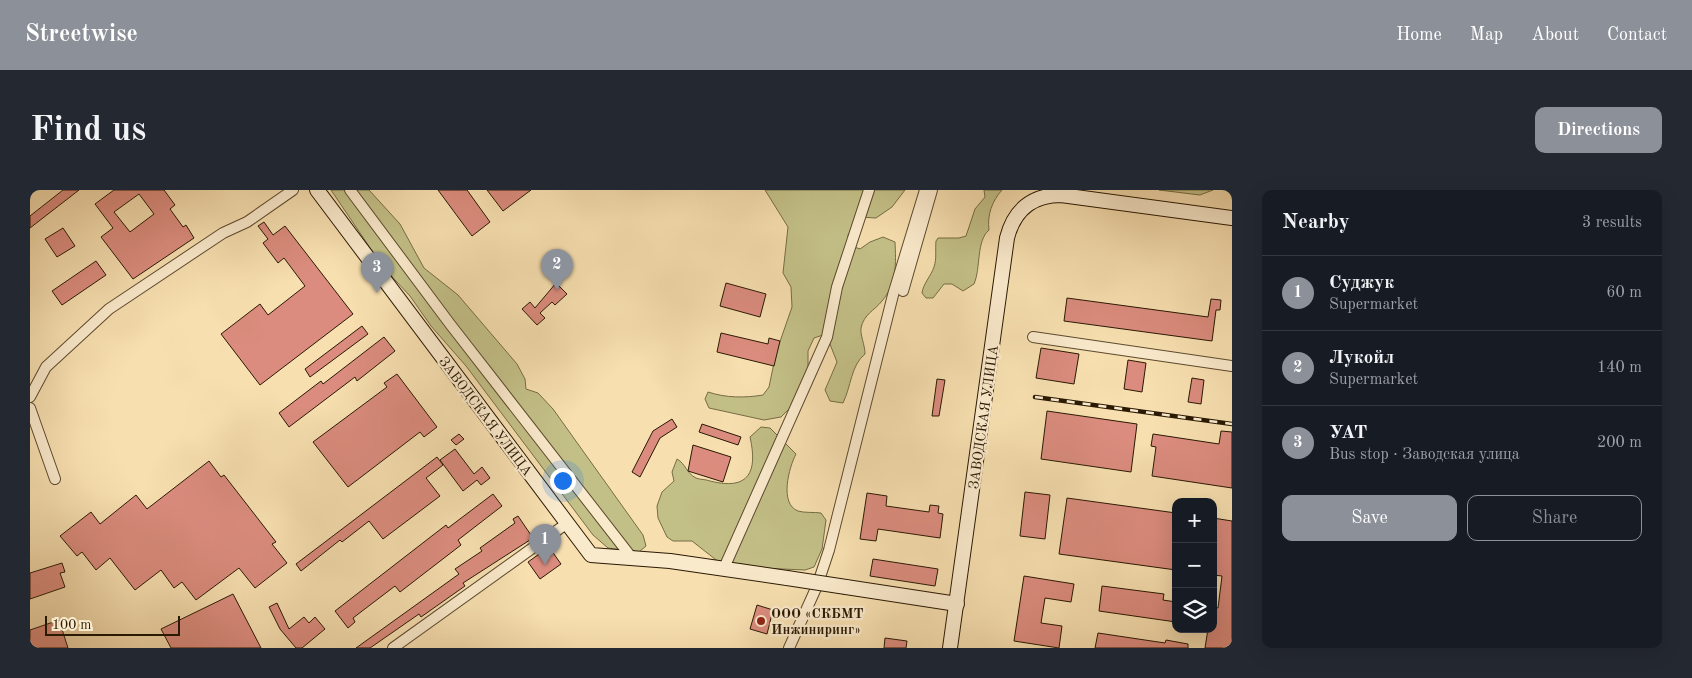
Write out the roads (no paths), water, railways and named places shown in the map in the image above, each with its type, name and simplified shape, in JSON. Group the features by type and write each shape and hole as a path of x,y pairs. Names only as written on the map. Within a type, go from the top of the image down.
{"main road":[{"name":"ЗАВОДСКАЯ УЛИЦА","path":"317,190 591,555 724,568 957,604"},
{"name":"ЗАВОДСКАЯ УЛИЦА","path":"950,648 1007,238 1015,216 1021,208 1038,198 1052,195 1232,218"}],"street":[{"path":"30,397 46,367 115,304 223,233 259,214 293,190"},
{"path":"350,190 450,324 632,558"},
{"path":"724,568 827,337 838,287 869,190"},
{"path":"789,648 817,586 829,550 894,295 926,190"},
{"path":"904,291 932,190"},
{"path":"1033,337 1232,366"},
{"path":"30,408 55,479"},
{"path":"393,648 566,524"}],"railway":[{"path":"1035,397 1232,424"}],"place":[{"name":"Лукойл","path":"557,290"},
{"name":"УАТ","path":"377,293"},
{"name":"Суджук","path":"545,565"},
{"name":"ООО «СКБМТ Инжиниринг»","path":"761,621"}]}
